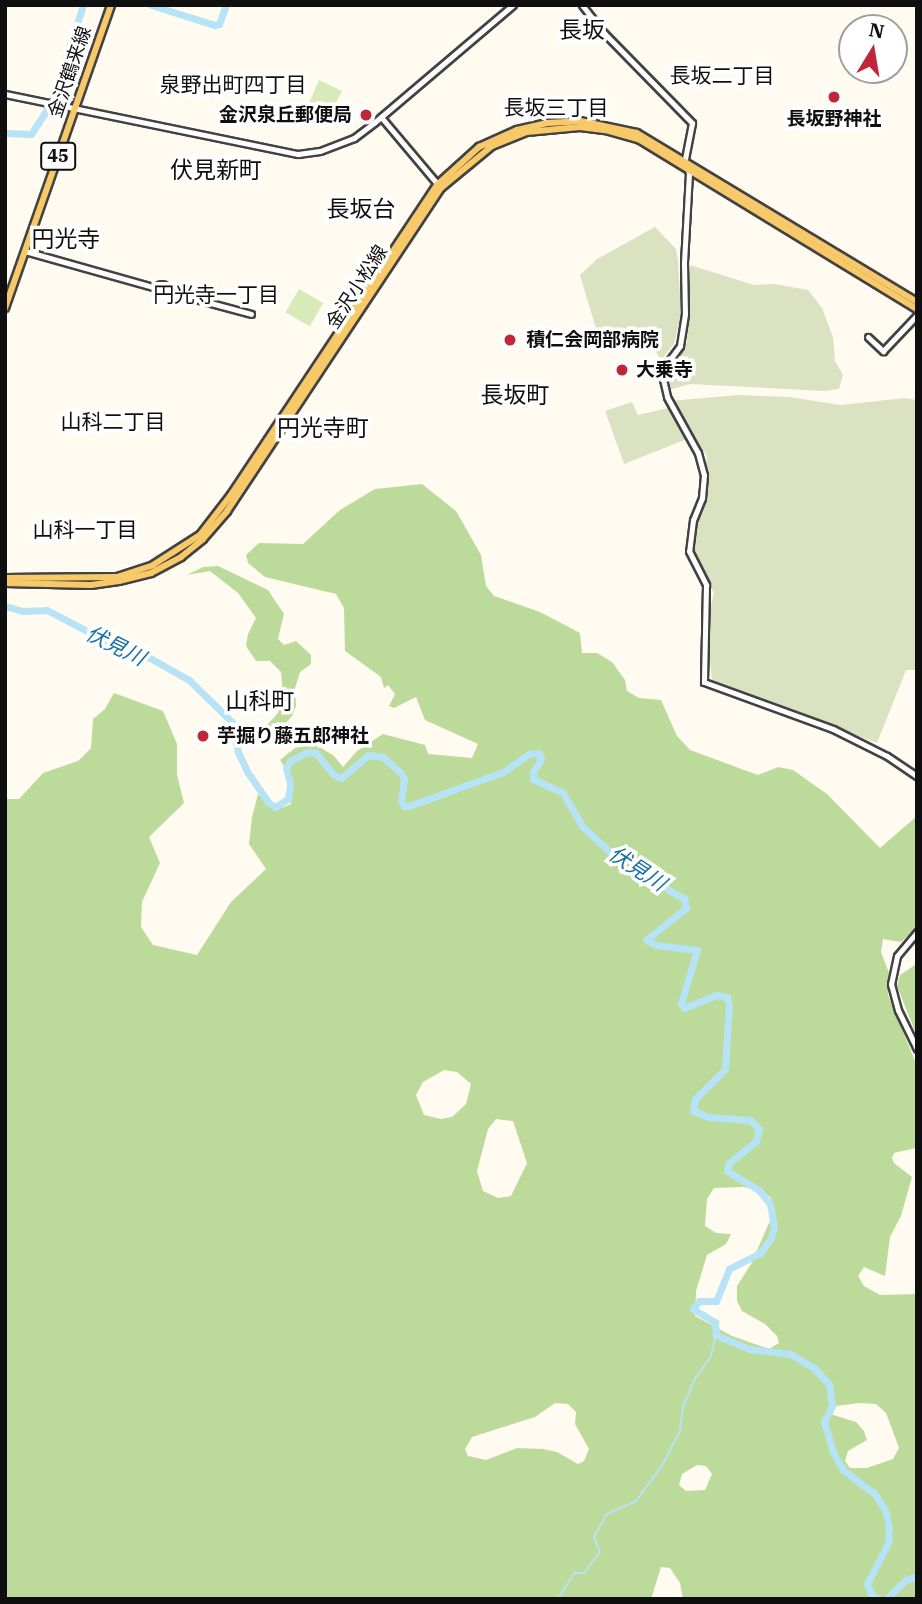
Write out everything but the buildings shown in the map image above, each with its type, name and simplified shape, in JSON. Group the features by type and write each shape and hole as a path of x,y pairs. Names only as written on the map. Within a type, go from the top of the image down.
{"main road":[{"name":"金沢鶴来線","path":"5,307 110,5"},
{"name":"金沢小松線","path":"5,581 91,585 121,581 151,573 181,557 203,539 227,511 439,186 492,146 527,132 563,127 622,134 652,146 917,303"},
{"name":"金沢小松線","path":"686,164 917,309"}],"street":[{"path":"5,94 299,154 354,138 513,5"},
{"path":"582,5 604,33 692,123 686,164 685,314 680,346 665,366 663,379 667,397 698,453 704,475 702,499 693,520 689,551 706,585 705,682 833,729 887,756 917,776"},
{"path":"382,117 439,186"},
{"path":"24,251 157,288 163,285 166,290 251,314"},
{"path":"868,337 883,351 917,316"},
{"path":"917,932 897,956 891,984 898,1010 917,1049"}],"green space":[{"path":"319,80 342,91 336,103 341,109 331,116 307,122 310,101"},
{"path":"655,227 676,249 681,315 674,344 661,360 648,340 635,332 599,339 580,275 597,259"},
{"path":"690,265 754,285 775,284 808,290 822,308 833,337 835,361 843,375 839,389 824,391 690,384 665,391 670,370 687,342"},
{"path":"299,289 323,303 310,326 286,312"},
{"path":"738,395 789,397 841,405 905,398 917,400 917,670 906,670 877,743 712,680 706,626 714,593 692,552 707,456 670,401"},
{"path":"632,402 638,415 668,408 687,439 624,464 605,411"},
{"path":"422,484 456,511 481,555 486,586 494,596 540,612 580,633 582,653 597,653 612,662 625,680 627,691 639,698 661,700 677,736 690,750 758,775 778,767 793,770 827,794 880,848 917,816 917,927 901,942 883,939 881,952 889,973 888,995 917,1066 916,1148 894,1153 892,1158 894,1163 912,1177 901,1216 890,1237 885,1276 864,1267 858,1276 864,1286 880,1295 917,1294 917,1599 683,1599 680,1583 670,1568 661,1567 651,1599 5,1599 5,799 19,799 43,773 78,761 91,748 93,719 105,709 114,693 163,711 177,744 177,775 184,803 149,837 160,863 142,902 141,927 153,945 197,955 231,902 266,869 249,844 252,817 258,794 274,811 291,804 293,780 280,760 295,748 315,744 334,756 343,767 357,751 383,734 425,745 428,754 472,758 478,744 425,720 416,697 394,708 389,706 395,694 388,685 384,688 381,677 345,651 344,608 336,594 265,577 248,563 246,555 259,543 303,544 340,510 375,489","holes":["444,1070 457,1072 471,1084 466,1104 452,1117 441,1119 424,1115 416,1095 423,1082","496,1119 513,1121 527,1163 511,1196 498,1198 483,1191 477,1171 488,1129","743,1187 763,1191 771,1198 773,1214 751,1264 737,1286 737,1301 742,1311 765,1324 777,1336 779,1343 769,1349 732,1336 695,1316 696,1291 707,1255 726,1244 731,1234 716,1233 705,1226 707,1199 714,1188","555,1403 568,1404 576,1412 575,1424 589,1449 584,1461 578,1464 557,1452 543,1449 517,1448 486,1460 468,1456 465,1449 472,1437 535,1417","876,1404 886,1413 899,1448 893,1459 867,1468 850,1468 845,1461 848,1451 867,1440 864,1431 856,1422 830,1414 836,1406","697,1465 706,1466 712,1474 705,1490 686,1491 679,1485 682,1474"]},
{"path":"218,566 268,590 284,614 278,639 284,645 296,641 311,655 311,664 300,672 295,688 296,706 292,716 268,743 261,732 278,713 283,695 281,672 270,661 256,661 246,646 248,634 256,618 238,593 210,571 187,575 203,567"},
{"path":"917,949 917,1036 897,986 900,975 915,965"}],"waterway":[{"path":"52,99 83,5"},
{"path":"151,5 215,25 219,24 226,5"},
{"path":"5,133 31,134 48,108"},
{"name":"伏見川","path":"5,606 22,611 47,610 127,652 150,658 189,680 232,722 238,752 248,773 268,802 275,807 288,799 290,784 286,768 290,761 307,752 316,753 333,774 341,778 368,755 383,757 404,779 401,800 404,806 503,772 529,754 539,753 541,759 533,772 533,779 563,793 582,826 609,851 621,853 670,891 684,898 686,908 646,940 656,945 697,950 681,1003 684,1008 716,995 727,997 729,1005 725,1069 695,1099 693,1111 709,1117 750,1120 759,1129 756,1141 729,1163 727,1171 759,1190 770,1204 774,1226 771,1238 760,1253 729,1269 716,1301 699,1301 693,1309 715,1322 716,1335 749,1349 790,1354 814,1368 829,1384 832,1406 824,1422 833,1452 843,1470 874,1493 885,1510 889,1528 888,1543 867,1584 872,1595 879,1599"},
{"path":"558,1599 574,1573 584,1573 600,1552 594,1537 607,1514 636,1501 663,1464 680,1430 683,1406 696,1377 711,1356 716,1335"},
{"name":"伏見川","path":"886,1599 906,1580 917,1576"}],"place":[{"name":"長坂野神社","path":"834,97"},
{"name":"金沢泉丘郵便局","path":"366,115"},
{"name":"積仁会岡部病院","path":"510,340"},
{"name":"大乗寺","path":"622,370"},
{"name":"芋掘り藤五郎神社","path":"203,736"}],"district":[{"name":"長坂","path":"582,29"},
{"name":"長坂二丁目","path":"722,75"},
{"name":"泉野出町四丁目","path":"233,84"},
{"name":"長坂三丁目","path":"556,107"},
{"name":"伏見新町","path":"216,169"},
{"name":"長坂台","path":"361,208"},
{"name":"円光寺","path":"66,238"},
{"name":"円光寺一丁目","path":"216,294"},
{"name":"長坂町","path":"515,394"},
{"name":"山科二丁目","path":"113,421"},
{"name":"円光寺町","path":"323,427"},
{"name":"山科一丁目","path":"85,529"},
{"name":"山科町","path":"260,700"}]}
